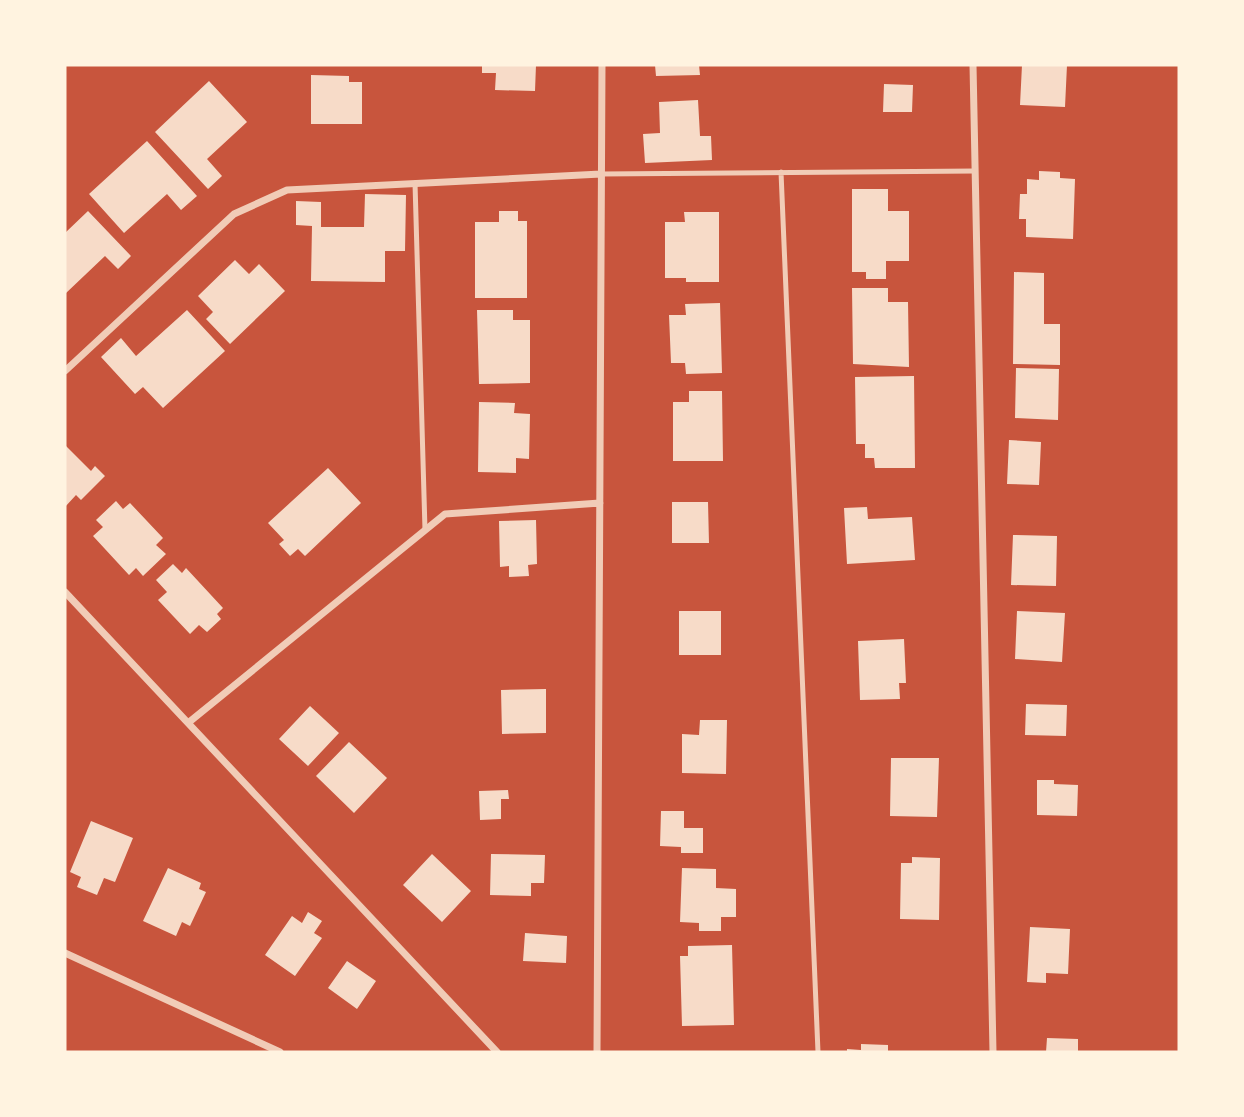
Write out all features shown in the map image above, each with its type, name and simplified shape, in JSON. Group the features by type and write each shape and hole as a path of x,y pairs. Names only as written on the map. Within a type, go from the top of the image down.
{"street":[{"path":"597,1052 602,65"},
{"path":"972,65 993,1052"},
{"path":"65,371 234,214 286,190 601,174"},
{"path":"188,723 445,514 600,503"},
{"path":"65,592 497,1052"},
{"path":"65,953 278,1052"}],"lane":[{"path":"601,174 975,171"},
{"path":"781,172 818,1052"},
{"path":"415,183 425,530"}],"building":[{"path":"482,65 536,65 535,91 495,90 496,73 482,73"},
{"path":"655,65 699,65 700,75 656,76"},
{"path":"1022,65 1067,65 1065,107 1020,105"},
{"path":"311,75 349,76 349,82 362,82 362,124 311,124"},
{"path":"209,81 247,122 207,159 222,176 208,189 155,132"},
{"path":"884,84 913,85 912,112 883,112"},
{"path":"698,100 700,136 711,136 712,160 645,163 643,134 660,133 659,102"},
{"path":"147,141 197,196 181,210 167,194 124,233 89,194"},
{"path":"1039,171 1060,172 1060,178 1075,179 1073,239 1026,237 1026,219 1019,219 1020,194 1027,194 1027,179 1039,180"},
{"path":"852,189 888,189 888,211 909,211 909,261 886,261 886,279 866,279 866,272 852,272"},
{"path":"365,194 406,195 405,251 385,251 385,282 311,281 312,226 296,225 296,201 321,202 321,227 364,227"},
{"path":"88,211 131,256 118,269 105,256 65,294 65,233"},
{"path":"499,211 518,211 518,221 527,221 527,298 475,298 475,222 499,222"},
{"path":"684,212 719,212 719,282 686,282 686,278 665,278 665,222 685,222"},
{"path":"235,260 249,274 259,264 285,291 230,344 206,319 213,312 198,296"},
{"path":"1014,272 1044,273 1044,324 1060,324 1060,365 1013,364"},
{"path":"852,288 888,288 888,302 908,302 909,367 853,364"},
{"path":"720,303 722,373 686,374 685,363 671,363 669,315 686,315 685,304"},
{"path":"187,310 225,351 163,408 143,387 135,394 101,357 121,338 136,356"},
{"path":"477,310 513,310 513,320 530,320 530,383 479,384"},
{"path":"1016,368 1059,369 1058,420 1015,418"},
{"path":"914,376 915,468 875,468 874,458 865,458 865,444 856,444 855,377"},
{"path":"689,391 722,391 723,461 673,461 673,402 689,402"},
{"path":"479,402 515,403 514,413 530,414 529,459 516,458 516,473 478,472"},
{"path":"1009,440 1041,442 1039,485 1007,484"},
{"path":"65,445 91,471 95,466 105,476 81,500 76,495 65,507"},
{"path":"328,468 361,503 305,556 298,549 290,556 279,544 284,540 268,523"},
{"path":"116,501 123,509 130,503 163,538 156,545 166,554 143,576 136,568 129,575 93,536 103,527 96,520"},
{"path":"672,502 708,502 709,543 672,543"},
{"path":"867,507 868,519 912,517 915,560 847,564 844,508"},
{"path":"536,520 537,564 528,565 529,576 509,577 509,566 500,567 499,521"},
{"path":"1013,535 1057,536 1056,586 1011,585"},
{"path":"173,564 182,573 186,568 223,608 217,614 221,619 207,632 199,625 190,634 158,600 167,592 156,580"},
{"path":"679,611 721,611 721,655 679,655"},
{"path":"1017,611 1065,613 1062,662 1015,659"},
{"path":"904,639 906,683 899,683 900,699 860,700 858,641"},
{"path":"546,689 546,733 502,734 501,690"},
{"path":"1026,704 1067,705 1066,736 1025,735"},
{"path":"310,706 339,733 308,766 279,739"},
{"path":"700,720 727,720 726,774 682,773 682,734 699,735"},
{"path":"349,742 387,778 354,813 316,776"},
{"path":"891,758 939,758 937,817 890,816"},
{"path":"1037,780 1078,785 1077,816 1037,815"},
{"path":"508,790 509,799 501,799 501,819 480,820 479,791"},
{"path":"661,811 684,811 684,828 703,828 703,853 681,853 681,847 660,846"},
{"path":"91,821 133,838 115,882 104,878 97,895 77,887 81,877 70,872"},
{"path":"432,854 471,891 442,922 403,885"},
{"path":"491,854 545,855 544,883 531,883 531,896 490,895"},
{"path":"912,857 940,858 939,920 900,919 901,863 912,863"},
{"path":"168,868 201,883 199,889 206,892 190,926 182,922 176,936 143,921"},
{"path":"682,868 716,869 716,888 736,889 736,917 721,917 721,931 699,931 699,923 680,922"},
{"path":"308,912 322,921 314,933 322,938 295,976 265,955 292,916 302,923"},
{"path":"1030,927 1070,929 1068,974 1046,973 1046,983 1027,982"},
{"path":"525,933 567,936 566,963 523,961"},
{"path":"732,945 734,1025 682,1026 680,956 688,956 688,946"},
{"path":"347,961 376,981 357,1009 328,988"},
{"path":"1047,1038 1078,1039 1078,1052 1046,1052"},
{"path":"861,1044 888,1045 888,1052 847,1052 847,1049 861,1050"}]}
